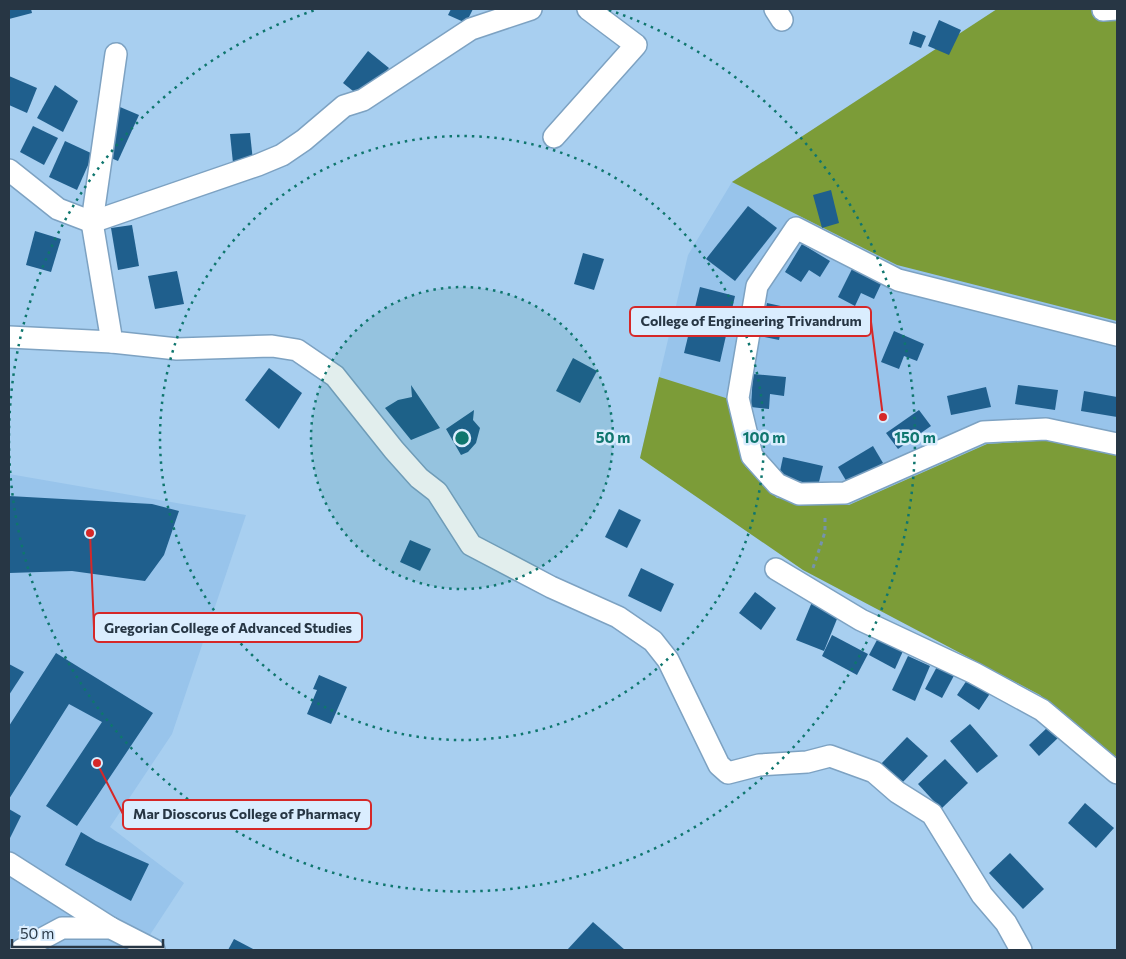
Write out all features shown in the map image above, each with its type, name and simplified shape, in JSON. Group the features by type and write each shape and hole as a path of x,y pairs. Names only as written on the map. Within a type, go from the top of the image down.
{"street":[{"path":"9,170 58,209 92,222 282,155 304,140 344,106 364,100 471,29 531,9"},
{"path":"554,137 636,45 588,9"},
{"path":"1103,9 1117,9"},
{"path":"112,342 92,222 116,54"},
{"path":"1117,335 898,280 796,228 757,286 738,398 752,456 777,484 799,494 845,493 983,432 1046,429 1117,444"},
{"path":"9,337 112,342 177,349 272,346 297,350 335,376 394,450 420,478 438,492 471,545 551,587 618,618 653,641 668,660 719,765 728,773 760,765 807,762 830,756 874,772 897,792 932,814 982,896 1006,923 1021,950"},
{"path":"776,569 861,620 974,673 1042,710 1117,773"},
{"path":"9,863 119,932 154,950"},
{"path":"18,948 62,928 119,932"}],"path":[{"path":"806,588 825,532 825,494"}],"shaded area":[{"path":"997,9 1117,9 1117,760 1040,695 803,570 640,458 688,255 732,182"},
{"path":"9,474 246,515 172,734 110,827 184,883 140,950 9,950"}],"green space":[{"path":"997,9 1117,9 1117,321 897,265 732,182"},
{"path":"659,377 729,399 745,466 777,498 849,505 987,444 1052,440 1117,455 1117,760 1040,695 803,570 640,458"}],"building":[{"path":"9,9 31,9 32,13 9,19"},
{"path":"451,9 473,9 466,23 448,15"},
{"path":"939,20 961,30 949,55 928,46"},
{"path":"913,31 926,36 921,48 909,44"},
{"path":"368,51 389,68 363,99 343,83"},
{"path":"9,76 37,88 27,113 9,105"},
{"path":"55,85 78,101 63,132 37,118"},
{"path":"120,107 139,115 118,161 99,153"},
{"path":"33,126 58,138 44,165 20,152"},
{"path":"250,133 253,161 233,163 230,134"},
{"path":"65,141 93,154 77,190 49,177"},
{"path":"831,190 839,223 822,228 813,195"},
{"path":"748,206 777,228 735,281 706,259"},
{"path":"132,225 139,266 118,270 111,228"},
{"path":"35,231 61,239 51,272 26,265"},
{"path":"802,244 830,261 820,277 809,270 801,282 785,272"},
{"path":"583,253 604,259 594,290 574,284"},
{"path":"853,267 882,282 874,299 861,293 855,306 838,297"},
{"path":"177,271 184,304 155,309 148,276"},
{"path":"700,287 735,296 720,362 684,353"},
{"path":"767,303 799,310 795,329 782,326 779,340 760,336"},
{"path":"894,331 924,344 917,361 904,356 899,369 881,362"},
{"path":"573,358 597,371 580,403 556,391"},
{"path":"269,368 302,393 279,429 245,400"},
{"path":"753,374 786,377 784,396 770,394 769,409 751,407"},
{"path":"411,385 440,428 411,440 385,408 398,400 412,397"},
{"path":"1018,385 1058,390 1055,410 1015,404"},
{"path":"986,387 991,407 951,415 947,396"},
{"path":"1084,391 1117,397 1117,417 1081,411"},
{"path":"474,410 473,420 480,428 476,443 468,452 461,455 446,429"},
{"path":"919,410 931,426 898,449 886,433"},
{"path":"873,446 883,463 848,484 838,467"},
{"path":"783,457 823,466 818,486 779,476"},
{"path":"9,496 152,504 179,511 164,555 145,581 72,571 9,573"},
{"path":"619,509 641,520 627,548 605,537"},
{"path":"410,540 431,549 420,571 400,562"},
{"path":"641,568 674,584 661,612 628,596"},
{"path":"755,592 776,608 761,630 739,613"},
{"path":"812,602 839,614 824,651 796,640"},
{"path":"832,635 868,654 857,675 822,656"},
{"path":"878,638 903,651 895,669 869,655"},
{"path":"56,653 153,713 77,826 46,806 102,722 69,704 9,799 9,726"},
{"path":"908,656 930,666 915,701 892,690"},
{"path":"940,661 957,670 942,698 925,689"},
{"path":"9,664 24,672 9,695"},
{"path":"319,675 347,687 331,724 307,714 317,690 313,689"},
{"path":"969,677 991,692 979,710 957,695"},
{"path":"970,724 998,756 977,773 950,741"},
{"path":"1049,726 1059,737 1039,756 1029,745"},
{"path":"907,737 928,756 900,785 879,766"},
{"path":"945,759 968,783 941,809 918,784"},
{"path":"1085,803 1114,828 1096,848 1068,823"},
{"path":"9,809 21,816 9,840"},
{"path":"81,832 96,841 149,864 131,901 65,865"},
{"path":"1010,853 1044,889 1023,909 989,873"},
{"path":"593,922 625,950 567,950"},
{"path":"234,939 255,950 228,950"}],"place":[{"name":"College of Engineering Trivandrum","path":"883,417"},
{"name":"Gregorian College of Advanced Studies","path":"90,533"},
{"name":"Mar Dioscorus College of Pharmacy","path":"97,763"}]}
